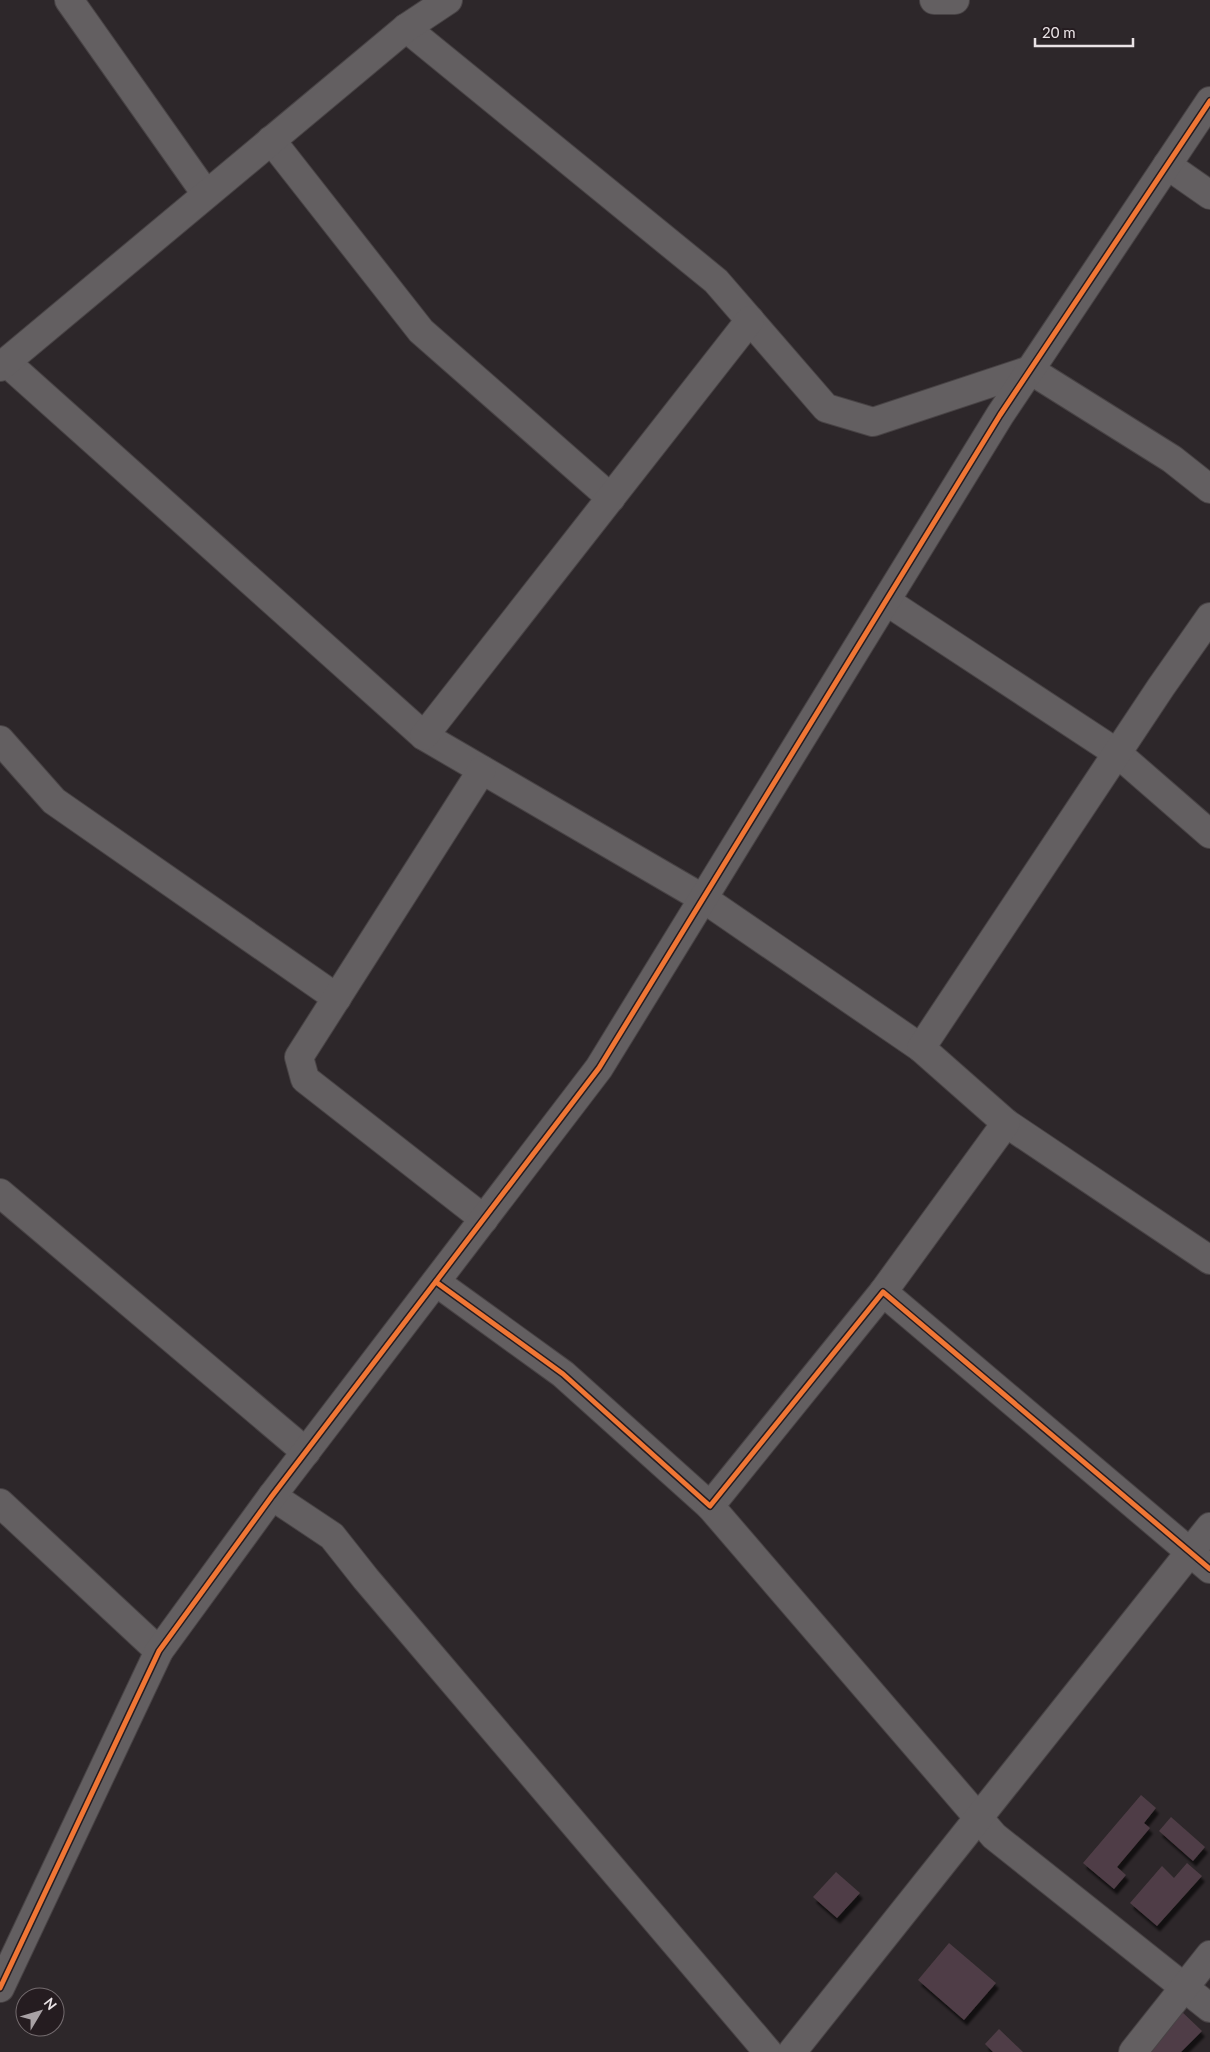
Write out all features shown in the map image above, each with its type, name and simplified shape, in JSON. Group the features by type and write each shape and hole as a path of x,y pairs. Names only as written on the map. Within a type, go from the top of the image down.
{"street":[{"path":"69,0 206,194"},
{"path":"448,0 406,28 3,364 424,736 704,898 922,1048 1006,1123 1210,1260"},
{"path":"934,0 955,0"},
{"path":"406,28 716,281 826,408 873,422 1030,370"},
{"path":"0,1988 159,1652 272,1496 599,1068 1000,415 1210,101"},
{"path":"271,140 421,331 611,498"},
{"path":"1167,165 1210,195"},
{"path":"424,736 750,320"},
{"path":"1030,370 1172,459 1210,489"},
{"path":"886,601 1117,753 1210,834"},
{"path":"922,1048 1117,753 1210,617"},
{"path":"0,740 54,801 337,998"},
{"path":"482,770 299,1057 305,1079 484,1219"},
{"path":"710,1506 883,1292 1006,1123"},
{"path":"0,1193 306,1452"},
{"path":"436,1282 564,1374 710,1506 994,1836 1210,2008"},
{"path":"883,1292 1200,1560"},
{"path":"272,1496 332,1536 366,1579 768,2052"},
{"path":"5,1518 159,1652"},
{"path":"792,2052 978,1818 1200,1560 1210,1527"},
{"path":"1133,2052 1210,1955"}],"building":[{"path":"1141,1795 1156,1808 1144,1823 1150,1828 1117,1867 1126,1875 1114,1889 1083,1863"},
{"path":"1171,1817 1205,1847 1193,1861 1159,1831"},
{"path":"1187,1863 1202,1876 1157,1926 1130,1903 1162,1866 1174,1878"},
{"path":"836,1872 860,1893 837,1918 813,1897"},
{"path":"949,1943 996,1983 964,2020 918,1980"},
{"path":"1178,2008 1202,2031 1181,2052 1134,2052"},
{"path":"999,2029 1023,2052 993,2052 985,2044"}],"cycle path":[{"path":"0,1988 159,1651 272,1496 599,1068 1000,415 1210,101"},
{"path":"436,1282 563,1374 710,1506 883,1292 1210,1569"}]}
